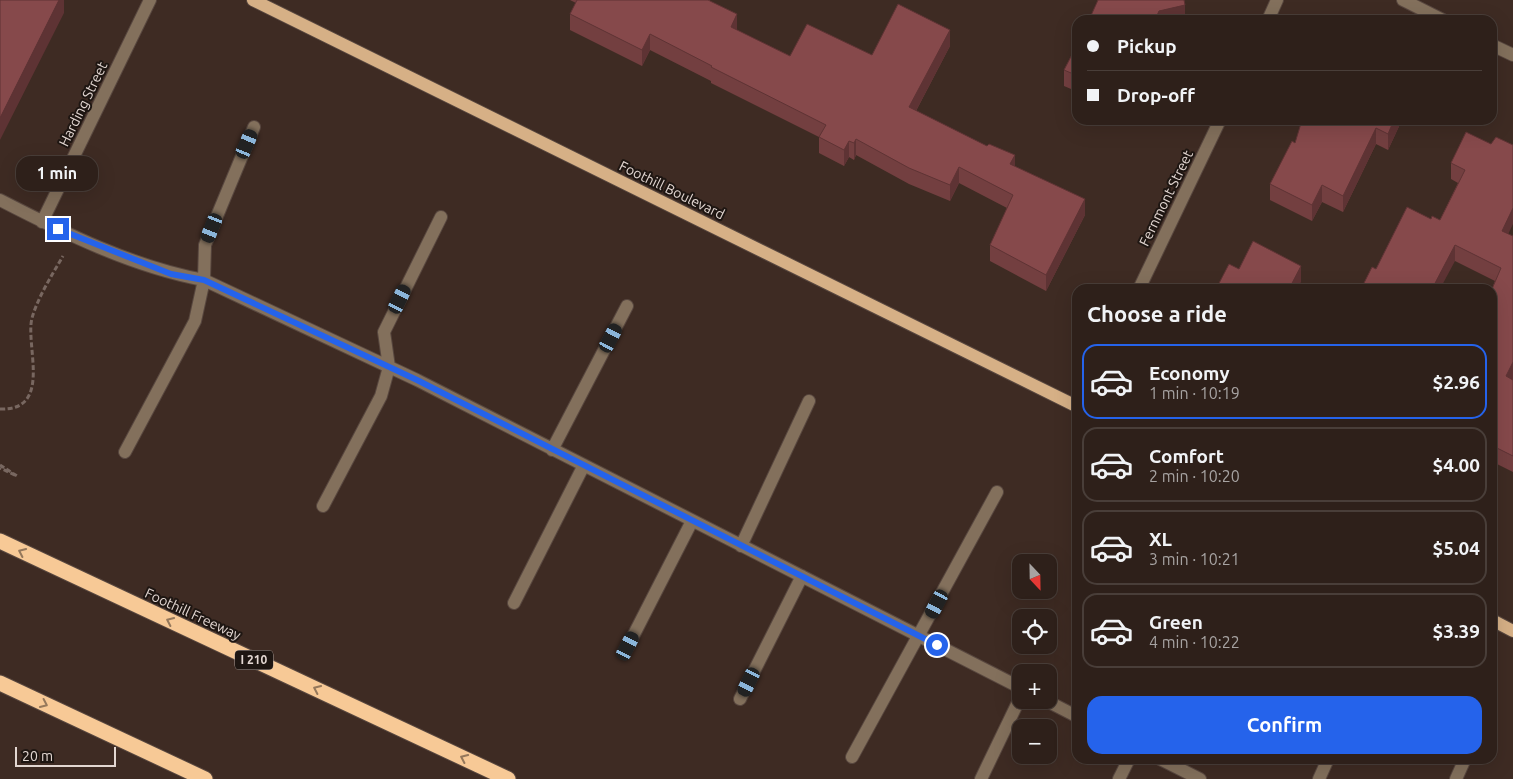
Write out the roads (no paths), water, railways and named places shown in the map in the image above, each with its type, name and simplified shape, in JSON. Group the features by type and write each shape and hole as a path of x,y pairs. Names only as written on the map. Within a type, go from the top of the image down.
{"highway":[{"name":"Foothill Freeway","path":"0,541 508,779"},
{"path":"0,683 205,779"}],"main road":[{"name":"Foothill Boulevard","path":"253,0 1072,404"},
{"path":"1497,623 1513,631"}],"street":[{"name":"Harding Street","path":"42,222 150,0"},
{"path":"1270,15 1277,0"},
{"path":"1403,0 1433,15"},
{"path":"1497,47 1513,55"},
{"name":"Fernmont Street","path":"1141,284 1218,125"},
{"path":"125,452 195,321 204,280 205,245 254,127"},
{"path":"0,200 74,236 171,274 204,280 389,367 1012,683"},
{"path":"323,506 381,396 389,367 384,332 441,217"},
{"path":"552,450 627,306"},
{"path":"741,546 809,401"},
{"path":"514,603 584,465"},
{"path":"852,757 998,492"},
{"path":"628,646 692,521"},
{"path":"740,699 802,576"},
{"path":"1057,706 1072,713"},
{"path":"980,779 1015,709"},
{"path":"1119,779 1126,764"},
{"path":"1170,764 1200,779"},
{"path":"1319,779 1326,764"},
{"path":"1456,779 1463,764"}]}
